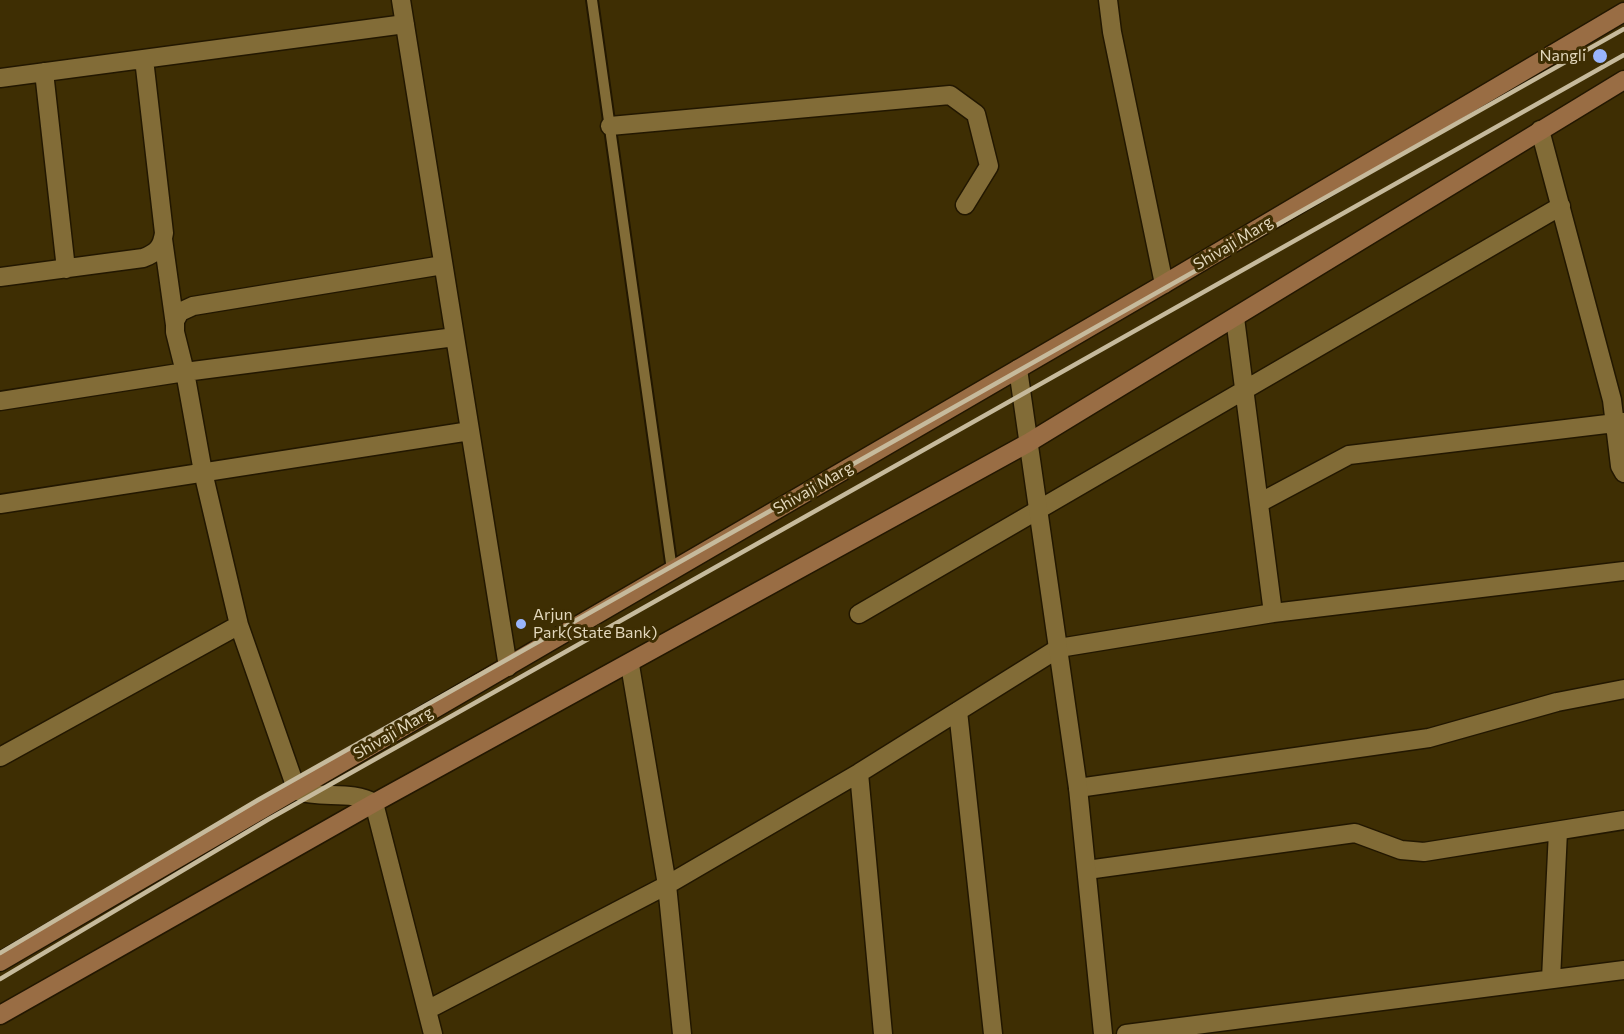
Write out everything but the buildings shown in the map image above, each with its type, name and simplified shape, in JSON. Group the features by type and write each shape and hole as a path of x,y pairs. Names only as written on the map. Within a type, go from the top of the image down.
{"main road":[{"name":"Shivaji Marg","path":"0,962 1164,284 1624,12"},
{"path":"0,1016 374,803 630,665 1028,443 1624,80"}],"street":[{"path":"401,0 508,667"},
{"path":"1108,0 1112,32 1164,284"},
{"path":"0,78 405,24"},
{"path":"144,58 163,239 175,326 203,472 239,625 297,790 309,795 366,798 374,803 429,1009 433,1034"},
{"path":"44,72 66,268"},
{"path":"610,126 950,95 976,114 988,166 965,205"},
{"path":"1540,130 1620,422 1620,466 1624,473"},
{"path":"859,614 1561,206"},
{"path":"0,277 143,258 154,254 162,246 163,239"},
{"path":"175,326 180,312 193,306 443,265"},
{"path":"1235,318 1273,613"},
{"path":"0,401 185,372 455,337"},
{"path":"1018,369 1036,510 1059,648 1078,788 1103,1034"},
{"path":"1259,503 1349,454 1620,422"},
{"path":"0,504 470,430"},
{"path":"429,1009 667,885 860,773 1059,648 1273,613 1624,571"},
{"path":"0,757 239,625"},
{"path":"630,665 667,885 682,1034"},
{"path":"1078,788 1429,738 1557,702 1624,689"},
{"path":"958,711 993,1034"},
{"path":"860,773 883,1034"},
{"path":"1087,870 1355,833 1413,853 1624,820"},
{"path":"1551,979 1558,831"},
{"path":"1126,1034 1624,970"}],"lane":[{"path":"592,0 672,570"}],"railway":[{"path":"0,953 258,800 1624,29"},
{"path":"0,979 269,819 1624,55"}],"place":[{"name":"Nangli","path":"1600,56"},
{"name":"Arjun Park(State Bank)","path":"521,624"}]}
